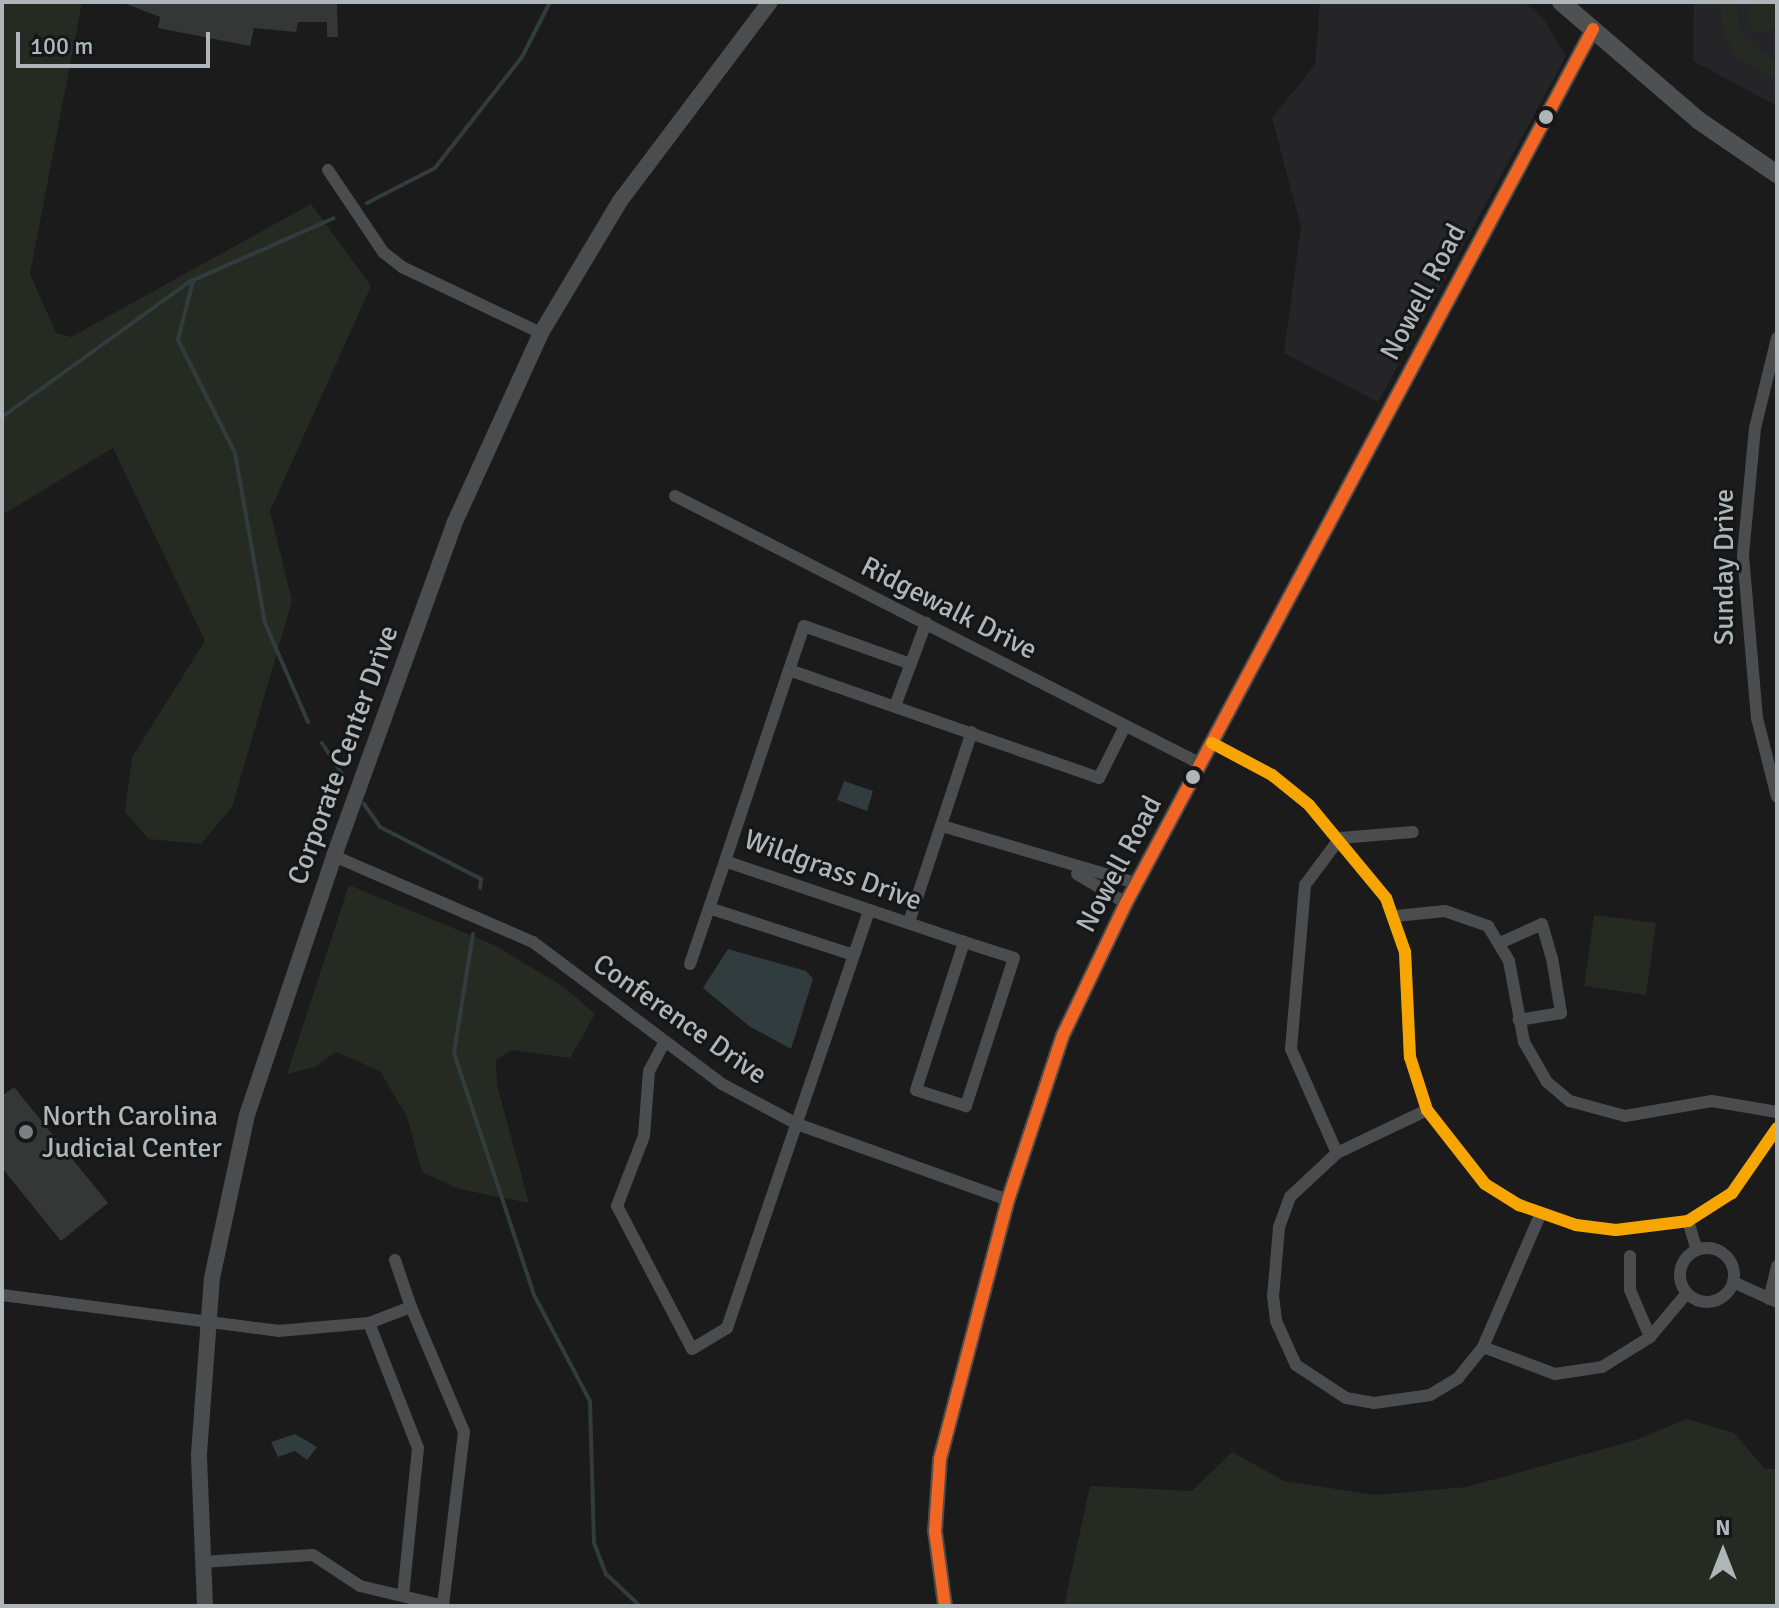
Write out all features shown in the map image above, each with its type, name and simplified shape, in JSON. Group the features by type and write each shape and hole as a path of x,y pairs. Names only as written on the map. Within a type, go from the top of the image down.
{"main road":[{"path":"1561,2 1708,129 1777,174"}],"street":[{"name":"Corporate Center Drive","path":"205,1606 199,1454 207,1319 247,1115 334,856 454,524 541,333 626,192 770,2"},
{"name":"Nowell Road","path":"945,1606 935,1531 937,1474 1008,1200 1052,1064 1136,883 1593,29"},
{"path":"328,170 383,252 402,267 541,333"},
{"name":"Sunday Drive","path":"1777,338 1755,428 1743,555 1755,704 1777,797"},
{"name":"Ridgewalk Drive","path":"675,496 1201,764"},
{"path":"895,706 908,663 926,623"},
{"name":"Wildgrass Drive","path":"908,663 804,626 725,861 1014,958 966,1106 916,1090 964,942"},
{"path":"789,670 1099,778 1125,726"},
{"path":"909,922 972,732"},
{"path":"1212,743 1272,775 1340,838 1396,916 1405,952 1410,1057 1427,1110 1485,1184 1540,1215 1616,1230 1688,1221 1741,1184 1777,1128"},
{"path":"942,826 1063,867 1136,883"},
{"path":"1337,1153 1297,1073 1291,1016 1305,885 1340,838 1413,832"},
{"name":"Conference Drive","path":"334,856 533,942 722,1084 797,1124 1008,1200"},
{"path":"690,964 725,861"},
{"path":"1063,867 1126,903"},
{"path":"709,908 854,955"},
{"path":"664,1043 649,1071 644,1136 617,1206 692,1349 727,1328 869,911"},
{"path":"1396,916 1445,911 1473,916 1500,943 1509,961 1524,1042 1547,1082 1593,1111 1625,1116 1712,1101 1777,1112"},
{"path":"1500,943 1542,924 1552,958 1561,1013 1519,1020"},
{"path":"1427,1110 1337,1153 1300,1182 1279,1228 1275,1309 1296,1365 1346,1398 1400,1404 1458,1378 1483,1347 1540,1215"},
{"path":"1688,1221 1697,1250"},
{"path":"1687,1293 1709,1302 1725,1296 1733,1282 1733,1265 1722,1252 1697,1250"},
{"path":"1687,1293 1681,1269 1697,1250"},
{"path":"1630,1256 1630,1290 1650,1337"},
{"path":"202,1562 313,1555 360,1586 444,1606 464,1432 411,1307 395,1260"},
{"path":"1733,1282 1773,1300 1777,1266"},
{"path":"1483,1347 1555,1374 1602,1367 1650,1337 1687,1293"},
{"path":"2,1295 207,1319 278,1331 369,1323 411,1307"},
{"path":"369,1323 418,1448 403,1595"}],"shaded area":[{"path":"1763,1 1774,6 1779,17 1774,28 1763,33 1752,28 1747,17 1752,6"},
{"path":"2,2 82,2 30,274 56,333 71,337 311,204 371,286 270,511 292,601 232,807 201,844 149,839 125,812 132,757 205,641 113,448 2,515"},
{"path":"1320,2 1524,2 1543,18 1566,56 1378,402 1284,353 1301,227 1272,118 1315,65"},
{"path":"1694,2 1777,2 1777,106 1693,61"},
{"path":"1720,2 1736,2 1741,34 1777,64 1777,81 1736,56 1723,32"},
{"path":"844,781 873,791 867,811 837,800"},
{"path":"349,885 494,945 564,987 595,1014 570,1058 512,1050 496,1060 497,1085 529,1203 459,1189 422,1172 407,1117 380,1071 336,1052 315,1067 287,1074"},
{"path":"1594,915 1656,923 1646,995 1584,986"},
{"path":"728,949 806,971 813,979 791,1049 749,1026 703,988"},
{"path":"1687,1419 1734,1433 1765,1469 1777,1469 1777,1606 1064,1606 1090,1486 1192,1491 1232,1452 1284,1481 1375,1495 1466,1487 1636,1440"},
{"path":"295,1434 317,1447 307,1460 295,1451 278,1457 271,1442"}],"building":[{"path":"121,2 337,2 338,37 327,37 327,22 298,22 296,32 254,28 250,46 158,28 160,17"},
{"name":"North Carolina Judicial Center","path":"14,1087 108,1203 61,1241 2,1168 2,1096"}],"waterway":[{"path":"367,203 435,168 522,57 550,2"},
{"path":"2,417 189,282 334,218"},
{"path":"193,281 178,340 235,453 265,623 308,722"},
{"path":"322,743 344,777"},
{"path":"364,804 380,827 481,879 480,888"},
{"path":"473,934 454,1053 534,1295 590,1401 594,1543 606,1574 640,1606"}],"transit line":[{"path":"945,1606 935,1531 940,1459 1008,1200 1063,1035 1126,903 1593,29"},
{"path":"1212,743 1272,775 1309,805 1386,898 1405,952 1410,1057 1427,1110 1485,1184 1519,1205 1576,1225 1616,1230 1688,1221 1732,1193 1777,1128"}],"place":[{"name":"North Carolina Judicial Center","path":"26,1132"}]}
